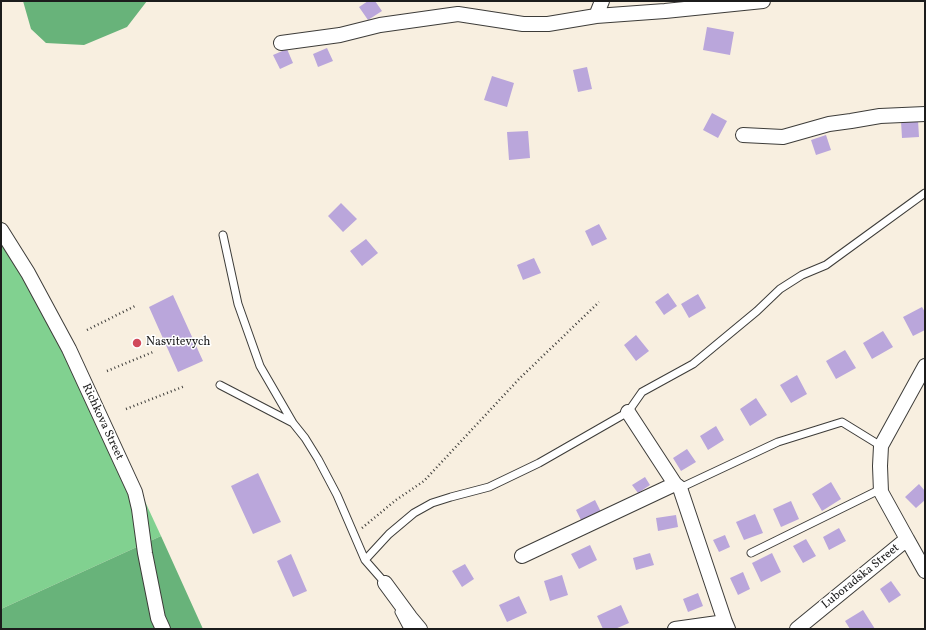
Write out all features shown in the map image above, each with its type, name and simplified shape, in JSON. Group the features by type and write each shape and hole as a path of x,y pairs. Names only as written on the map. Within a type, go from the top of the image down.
{"street":[{"path":"596,16 602,1"},
{"path":"281,42 340,35 380,25 458,14 523,24 548,24 596,16 763,1"},
{"path":"743,135 783,136 829,124 880,116 925,114"},
{"name":"Richkova Street","path":"1,230 28,273 69,350 135,492 158,618 163,629"},
{"name":"Luboradska Street","path":"797,629 907,538 885,500 881,489 881,446 925,366"},
{"path":"628,412 677,486 727,625 675,629"},
{"path":"522,556 677,486"},
{"path":"907,538 925,571"},
{"path":"385,583 420,629"}],"lane":[{"path":"365,560 390,534 414,513 432,503 451,496 489,487 539,463 628,412 642,392 693,364 757,311 780,289 802,274 826,265 925,193"},
{"path":"223,235 238,304 260,366 293,423 305,438 318,459 337,495 365,560 385,583 408,629"},
{"path":"220,385 293,423"},
{"path":"677,486 778,442 842,422 881,446"},
{"path":"751,553 881,489"}],"path":[{"path":"354,534 396,500 424,481 519,379 599,302"},
{"path":"87,330 135,306"},
{"path":"108,371 153,352"},
{"path":"126,409 185,386"}],"green space":[{"path":"23,1 147,1 127,27 84,45 46,43 31,29"},
{"path":"1,220 31,269 98,400 161,536 1,609"},
{"path":"161,536 203,629 1,629 1,609"}],"building":[{"path":"368,1 375,1 382,11 368,20 359,7"},
{"path":"707,27 734,32 730,55 703,50"},
{"path":"327,48 333,61 318,67 313,54"},
{"path":"287,49 293,63 280,69 273,55"},
{"path":"587,67 592,89 578,92 573,70"},
{"path":"492,76 514,83 507,107 484,100"},
{"path":"712,113 727,121 718,138 703,130"},
{"path":"918,120 919,137 902,138 901,121"},
{"path":"528,131 530,158 509,160 507,132"},
{"path":"826,135 831,150 816,155 811,140"},
{"path":"341,203 357,219 343,232 328,216"},
{"path":"599,224 607,239 592,246 585,231"},
{"path":"366,239 378,253 362,266 350,251"},
{"path":"534,258 541,273 523,280 517,265"},
{"path":"668,293 677,306 664,315 655,302"},
{"path":"698,294 706,308 689,318 681,304"},
{"path":"173,295 203,361 178,372 149,307"},
{"path":"922,307 925,312 925,330 913,336 903,317"},
{"path":"883,331 893,347 872,359 863,343"},
{"path":"636,335 649,351 636,361 624,345"},
{"path":"845,350 856,368 836,379 826,361"},
{"path":"797,375 807,394 791,403 780,385"},
{"path":"756,398 767,415 750,426 740,409"},
{"path":"716,426 724,440 708,450 700,436"},
{"path":"687,449 696,462 681,471 673,458"},
{"path":"258,473 281,522 253,534 231,486"},
{"path":"645,477 650,485 638,493 632,485"},
{"path":"831,482 841,499 822,511 812,494"},
{"path":"919,484 925,491 925,500 916,508 905,497"},
{"path":"595,500 601,512 582,522 576,510"},
{"path":"791,501 799,519 781,527 773,509"},
{"path":"755,514 763,533 744,540 736,522"},
{"path":"676,515 678,527 658,531 656,518"},
{"path":"839,528 846,541 829,550 823,537"},
{"path":"725,535 730,547 719,552 713,540"},
{"path":"806,539 816,556 803,563 793,546"},
{"path":"590,545 597,560 579,569 571,554"},
{"path":"650,553 654,565 636,570 633,558"},
{"path":"772,553 781,572 761,582 752,563"},
{"path":"291,554 307,591 293,597 277,561"},
{"path":"465,564 474,579 462,587 452,571"},
{"path":"743,572 750,589 738,595 730,578"},
{"path":"562,575 568,595 550,601 544,581"},
{"path":"891,581 901,595 889,603 880,589"},
{"path":"698,593 703,606 688,612 683,599"},
{"path":"519,596 527,613 507,622 499,605"},
{"path":"621,605 629,623 615,629 603,629 597,616"},
{"path":"863,610 875,629 850,629 845,621"}],"place":[{"name":"Nasvitevych","path":"137,343"}]}
